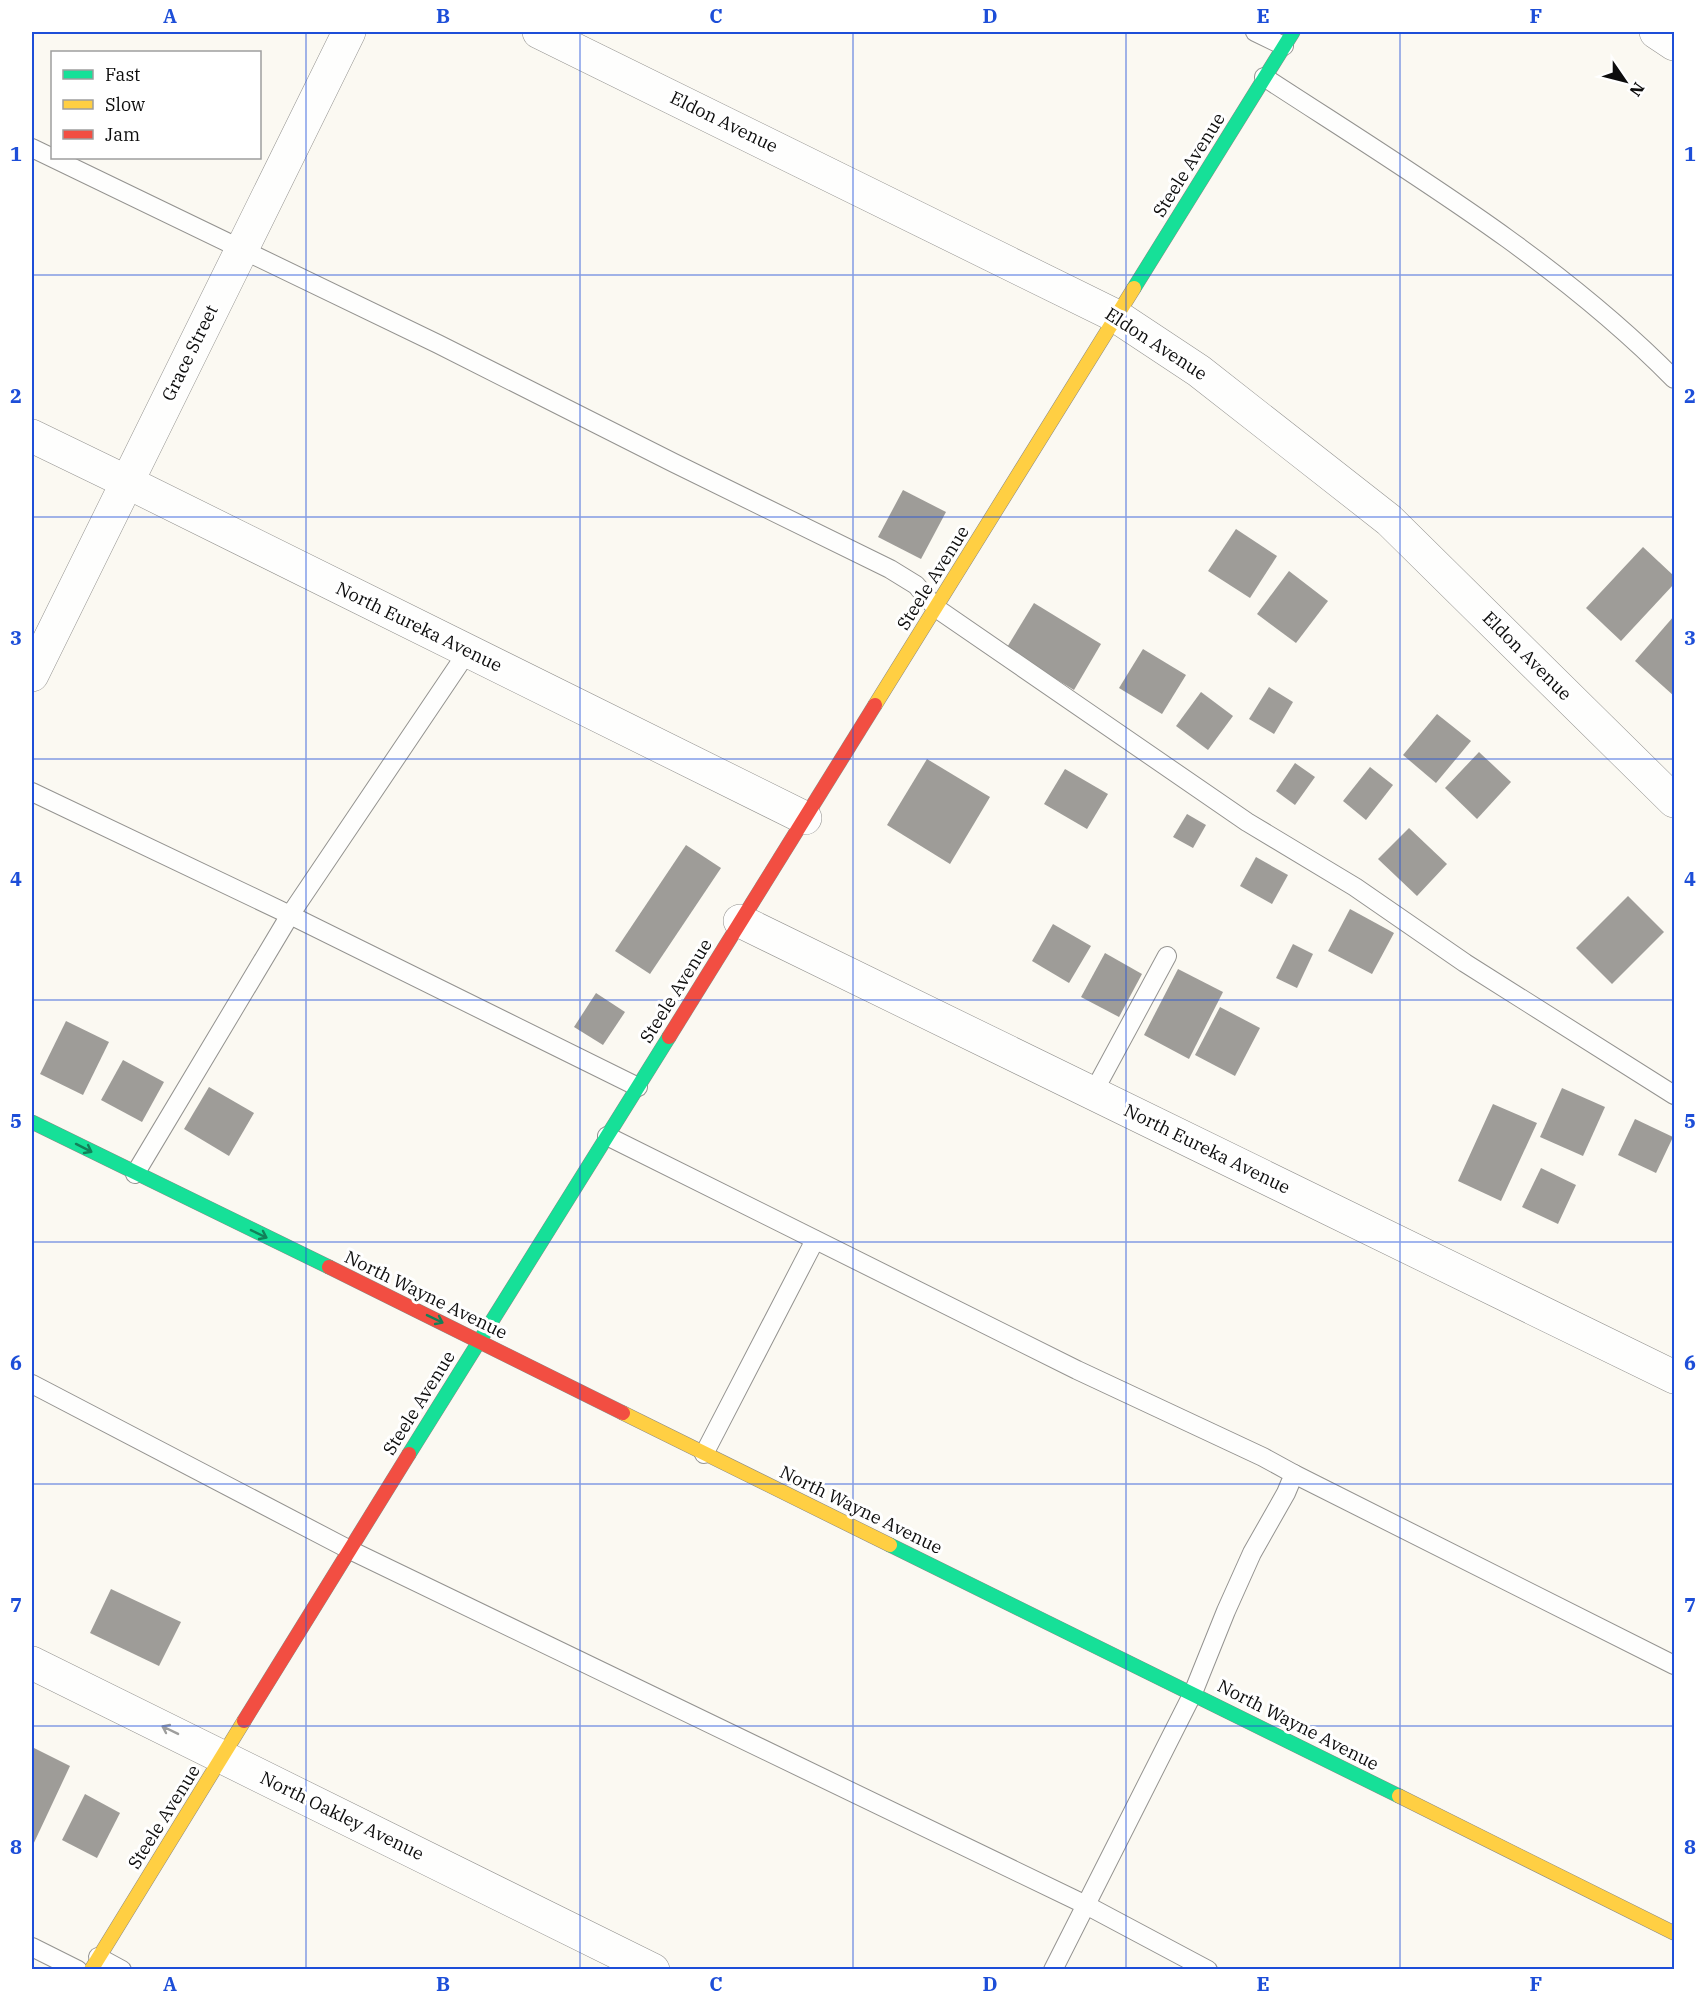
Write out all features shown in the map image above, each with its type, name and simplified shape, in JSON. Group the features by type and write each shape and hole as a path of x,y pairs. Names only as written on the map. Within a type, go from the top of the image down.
{"street":[{"name":"Grace Street","path":"32,675 349,32"},
{"name":"Eldon Avenue","path":"539,32 1116,316 1199,371 1389,520 1674,801"},
{"path":"1656,32 1674,44"},
{"name":"Steele Avenue","path":"94,1963 1288,39"},
{"name":"North Eureka Avenue","path":"32,436 805,818"},
{"name":"North Eureka Avenue","path":"740,921 1674,1377"},
{"name":"North Wayne Avenue","path":"32,1122 479,1340 704,1454 1193,1693 1674,1933"},
{"name":"North Oakley Avenue","path":"32,1663 653,1970"}],"lane":[{"path":"1255,32 1288,39"},
{"path":"1264,77 1404,168 1538,260 1638,342 1674,379"},
{"path":"32,148 51,157"},
{"path":"55,159 438,344 890,569 915,585 936,608 1247,822 1355,887 1465,963 1674,1095"},
{"path":"135,1174 290,915 468,651"},
{"path":"32,792 290,915 638,1087"},
{"path":"1093,1093 1167,956"},
{"path":"607,1136 1077,1370 1263,1456 1294,1474 1674,1665"},
{"path":"704,1454 815,1240"},
{"path":"32,1384 350,1550 1086,1905 1208,1970"},
{"path":"1053,1970 1193,1693 1244,1572 1294,1474"},
{"path":"32,1947 78,1970"},
{"path":"94,1963 122,1970"}],"building":[{"path":"903,490 946,512 921,559 878,537"},
{"path":"1236,529 1277,556 1250,598 1208,571"},
{"path":"1643,547 1674,576 1674,584 1621,641 1586,608"},
{"path":"1289,571 1328,601 1296,643 1257,614"},
{"path":"1034,603 1101,644 1074,690 1006,649"},
{"path":"1674,616 1674,696 1635,661"},
{"path":"1143,649 1186,675 1162,714 1119,688"},
{"path":"1269,687 1293,702 1274,734 1249,719"},
{"path":"1201,692 1233,716 1208,750 1176,726"},
{"path":"1437,714 1471,741 1436,783 1403,755"},
{"path":"1479,752 1511,782 1477,819 1445,788"},
{"path":"927,759 990,797 950,864 887,825"},
{"path":"1295,763 1315,777 1295,805 1276,791"},
{"path":"1370,767 1393,785 1366,820 1343,801"},
{"path":"1065,769 1108,794 1087,829 1044,804"},
{"path":"1187,814 1206,825 1193,848 1173,837"},
{"path":"1409,828 1447,864 1417,896 1378,859"},
{"path":"686,845 721,868 650,974 615,951"},
{"path":"1256,857 1288,875 1272,904 1240,886"},
{"path":"1628,896 1664,932 1612,984 1576,948"},
{"path":"1350,909 1394,933 1372,974 1328,951"},
{"path":"1053,924 1091,946 1069,983 1032,961"},
{"path":"1293,944 1313,954 1297,988 1276,978"},
{"path":"1105,953 1142,974 1119,1017 1081,997"},
{"path":"1178,969 1223,992 1189,1059 1144,1035"},
{"path":"596,993 625,1012 603,1045 574,1027"},
{"path":"1220,1007 1260,1028 1235,1076 1195,1055"},
{"path":"66,1021 109,1042 83,1095 40,1074"},
{"path":"123,1060 164,1082 142,1122 101,1100"},
{"path":"209,1087 254,1113 229,1156 184,1129"},
{"path":"1562,1088 1605,1107 1583,1156 1540,1137"},
{"path":"1493,1104 1537,1123 1501,1201 1458,1181"},
{"path":"1635,1119 1673,1137 1656,1173 1618,1155"},
{"path":"1541,1168 1576,1185 1558,1224 1522,1207"},
{"path":"111,1589 181,1622 159,1666 90,1633"},
{"path":"32,1747 70,1766 32,1847"},
{"path":"85,1794 120,1813 97,1858 62,1840"}],"traffic: fast":[{"path":"1134,288 1293,32"},
{"path":"409,1454 669,1037"},
{"path":"32,1122 329,1267"},
{"path":"890,1545 1399,1796"}],"traffic: slow":[{"path":"875,705 1134,288"},
{"path":"623,1413 890,1545"},
{"path":"91,1970 244,1721"},
{"path":"1399,1796 1674,1933"}],"traffic: jam":[{"path":"669,1037 875,705"},
{"path":"329,1267 623,1413"},
{"path":"244,1721 409,1454"}]}
